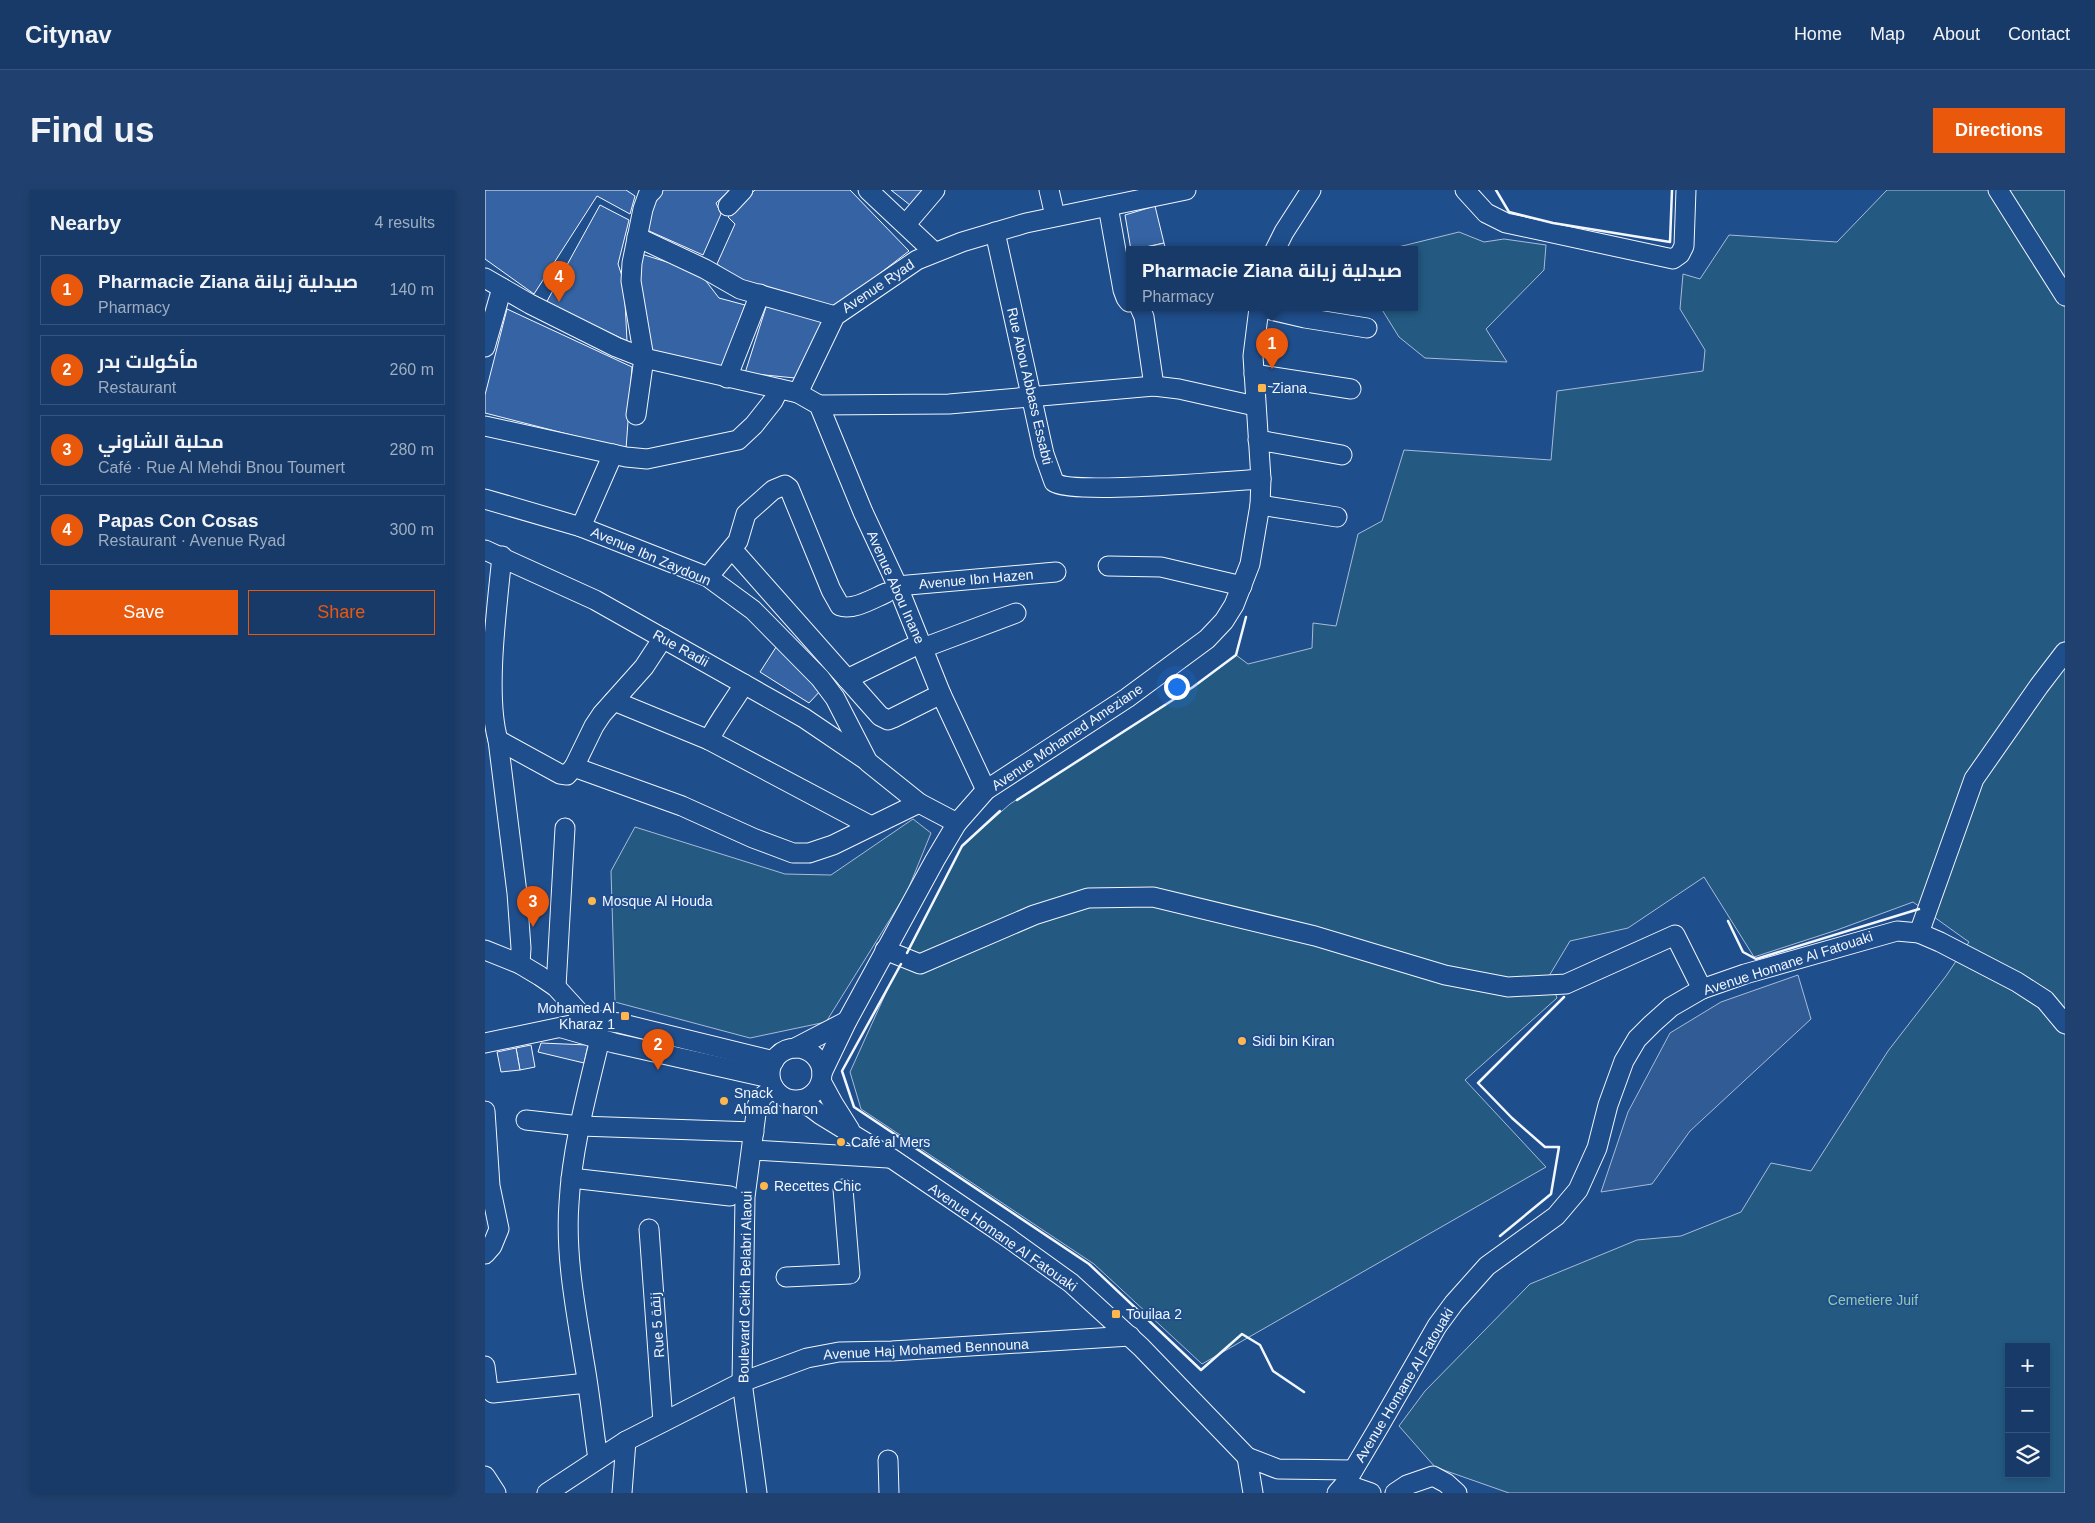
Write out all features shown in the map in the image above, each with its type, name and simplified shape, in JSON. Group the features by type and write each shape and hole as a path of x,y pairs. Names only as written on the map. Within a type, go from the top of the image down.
{"street":[{"path":"728,206 743,190"},
{"path":"868,190 934,252"},
{"path":"905,224 935,190"},
{"path":"1049,190 1055,216"},
{"name":"Avenue Ryad","path":"799,393 835,316 879,284 917,260 934,252 995,232 1055,216 1186,190"},
{"path":"1277,246 1311,190"},
{"path":"1470,191 1486,213 1506,222 1673,259 1680,254 1683,246 1687,190"},
{"path":"1998,190 2065,296"},
{"path":"636,415 643,358 631,281 632,263 647,192"},
{"path":"1108,206 1126,298"},
{"name":"Rue Abou Abbass Essabti","path":"995,232 1032,397 1050,473 1054,482 1061,486 1176,485 1261,479"},
{"path":"637,237 705,269 730,284 835,316"},
{"path":"485,278 616,347 643,358 799,393 819,405 949,404 1153,386 1179,388 1255,406"},
{"path":"485,347 502,288"},
{"path":"727,378 759,294"},
{"path":"1142,311 1153,386"},
{"name":"Avenue Mohamed Ameziane","path":"821,1077 847,1021 885,950 957,823 986,790 1127,698 1207,639 1224,621 1242,586 1253,550 1260,505 1261,479 1255,406 1254,342 1260,311"},
{"path":"1274,311 1367,328"},
{"path":"1254,374 1351,389"},
{"path":"485,426 613,454 647,459 737,440 755,425 773,401 779,388"},
{"name":"Avenue Abou Inane","path":"819,405 892,589 922,646 941,694 986,790"},
{"path":"1258,440 1342,455"},
{"path":"581,527 613,454"},
{"name":"Avenue Ibn Hazen","path":"732,549 741,536 746,514 773,490 785,485 789,488 831,590 840,606 846,608 892,589 1056,572"},
{"name":"Avenue Ibn Zaydoun","path":"485,498 581,527 708,577 753,610 820,678 835,698 868,762 919,803 957,823"},
{"path":"1260,505 1337,517"},
{"path":"708,577 732,549 880,716 888,720 941,694"},
{"path":"493,553 492,648 487,698 517,893 521,948 520,964"},
{"name":"Rue Radii","path":"493,553 595,600 804,718 868,762"},
{"path":"1108,566 1161,567 1183,570 1242,586"},
{"path":"847,680 922,646 1016,613"},
{"path":"491,732 560,774 567,775 574,767 594,726 643,667 663,638"},
{"path":"1919,934 1974,780 2065,652"},
{"path":"709,740 717,724 734,702 744,684"},
{"path":"614,701 709,740 871,826"},
{"path":"574,767 682,806 753,838 793,853 815,852 833,845 919,803"},
{"path":"556,988 565,828"},
{"path":"885,950 920,964 1034,915 1088,898 1153,898 1315,936 1445,975 1508,987 1566,984 1675,935 1702,989"},
{"name":"Avenue Homane Al Fatouaki","path":"801,1100 821,1115 891,1158 995,1228 1071,1283 1130,1336 1247,1457 1278,1469 1345,1482 1437,1326 1454,1303 1487,1266 1556,1216 1578,1190 1597,1148 1624,1061 1637,1039 1671,1007 1702,989 1745,974 1876,935 1897,931 1919,934 1940,942 2017,982 2045,1000 2065,1024"},
{"path":"485,950 520,964 556,988 591,1032"},
{"path":"598,1459 571,1272 568,1227 571,1178 580,1126 591,1032 595,1020 619,1023 772,1076 785,1098 801,1100 810,1096 817,1089 821,1077 819,1063 813,1055 795,1048"},
{"path":"772,1076 779,1054 795,1048 847,1021"},
{"path":"485,1043 537,1031 562,1028 591,1032"},
{"name":"Boulevard Ceikh Belabri Alaoui","path":"757,1493 741,1382 744,1222 745,1197 758,1103 772,1076"},
{"name":"Avenue Homane Al Fatouaki","path":"821,1077 833,1103 854,1135"},
{"path":"485,1111 488,1186 499,1229 492,1246 485,1254"},
{"path":"526,1120 753,1141 891,1158"},
{"path":"571,1178 730,1196"},
{"path":"786,1278 850,1274 843,1188"},
{"name":"Rue 5 زنقة","path":"649,1229 663,1422"},
{"name":"Avenue Haj Mohamed Bennouna","path":"547,1493 626,1441 741,1382 825,1353 1130,1336"},
{"path":"485,1366 488,1388 493,1394 587,1383"},
{"path":"622,1493 626,1441"},
{"path":"1247,1457 1253,1493"},
{"path":"887,1460 889,1493"},
{"path":"485,1476 496,1493"},
{"path":"1395,1493 1407,1485 1433,1476 1457,1493"},
{"path":"1345,1482 1371,1493"}],"green space":[{"name":"Cemetiere Juif","path":"1887,190 2065,190 2065,1493 1509,1493 1435,1467 1399,1426 1425,1391 1530,1284 1637,1240 1681,1236 1741,1212 1771,1163 1811,1171 1888,1051 1946,976 1969,942 1913,902 1837,930 1754,957 1704,877 1628,928 1570,941 1549,976 1557,998 1465,1080 1546,1167 1202,1364 1094,1264 861,1109 850,1072 889,986 962,846 1010,804 1193,687 1236,655 1248,664 1312,648 1313,623 1336,626 1358,534 1382,521 1404,450 1551,460 1557,391 1703,371 1705,350 1680,309 1683,274 1700,279 1729,235 1837,242"},
{"path":"1459,232 1484,242 1504,239 1546,245 1544,270 1486,329 1507,362 1425,358 1399,337 1383,311 1418,311 1418,246 1402,246"},
{"path":"913,819 931,833 907,892 826,1022 750,1038 615,1002 611,871 635,827 785,874 831,875"}],"shaded area":[{"path":"1798,975 1811,1019 1690,1131 1652,1184 1601,1192 1628,1112 1670,1033 1721,1002"}],"building":[{"path":"485,190 626,190 635,196 630,214 597,196 534,294 485,259"},
{"path":"661,190 730,190 716,203 721,214 703,255 647,230 657,195"},
{"path":"755,190 850,190 909,251 835,308 740,281 717,264 735,224 728,217"},
{"path":"891,190 929,190 915,209"},
{"path":"600,205 629,220 618,264 624,282 627,341 546,303"},
{"path":"1155,206 1164,243 1150,246 1130,246 1125,215"},
{"path":"1164,243 1165,246 1152,246"},
{"path":"638,253 699,272 719,298 745,305 722,371 647,355"},
{"path":"767,304 825,319 795,378 745,373"},
{"path":"507,309 632,367 626,449 485,413 485,395"},
{"path":"780,641 822,689 809,703 760,672"},
{"path":"541,1043 588,1045 584,1063 538,1052"},
{"path":"531,1045 535,1067 520,1070 516,1048"},
{"path":"516,1048 520,1070 501,1072 497,1052"}],"wall":[{"path":"1496,190 1509,212 1553,223 1670,242 1672,190"},
{"path":"1017,800 1193,687 1236,655 1246,617"},
{"path":"907,953 962,846 1000,811"},
{"path":"1728,921 1743,952 1756,959 1919,909"},
{"path":"901,964 842,1071 854,1107 1089,1264 1201,1370 1242,1334 1260,1345 1273,1371 1304,1392"},
{"path":"1500,1236 1551,1194 1559,1147 1545,1147 1512,1118 1478,1083 1564,997"}],"place":[{"name":"Papas Con Cosas","path":"559,302"},
{"name":"Pharmacie Ziana صيدلية زيانة","path":"1272,369"},
{"name":"Ziana","path":"1262,388"},
{"name":"Mosque Al Houda","path":"592,901"},
{"name":"محلبة الشاوني","path":"533,927"},
{"name":"Mohamed Al Kharaz 1","path":"625,1016"},
{"name":"Sidi bin Kiran","path":"1242,1041"},
{"name":"مأكولات بدر","path":"658,1070"},
{"name":"Snack Ahmad haron","path":"724,1101"},
{"name":"Café al Mers","path":"841,1142"},
{"name":"Recettes Chic","path":"764,1186"},
{"name":"Touilaa 2","path":"1116,1314"}]}
